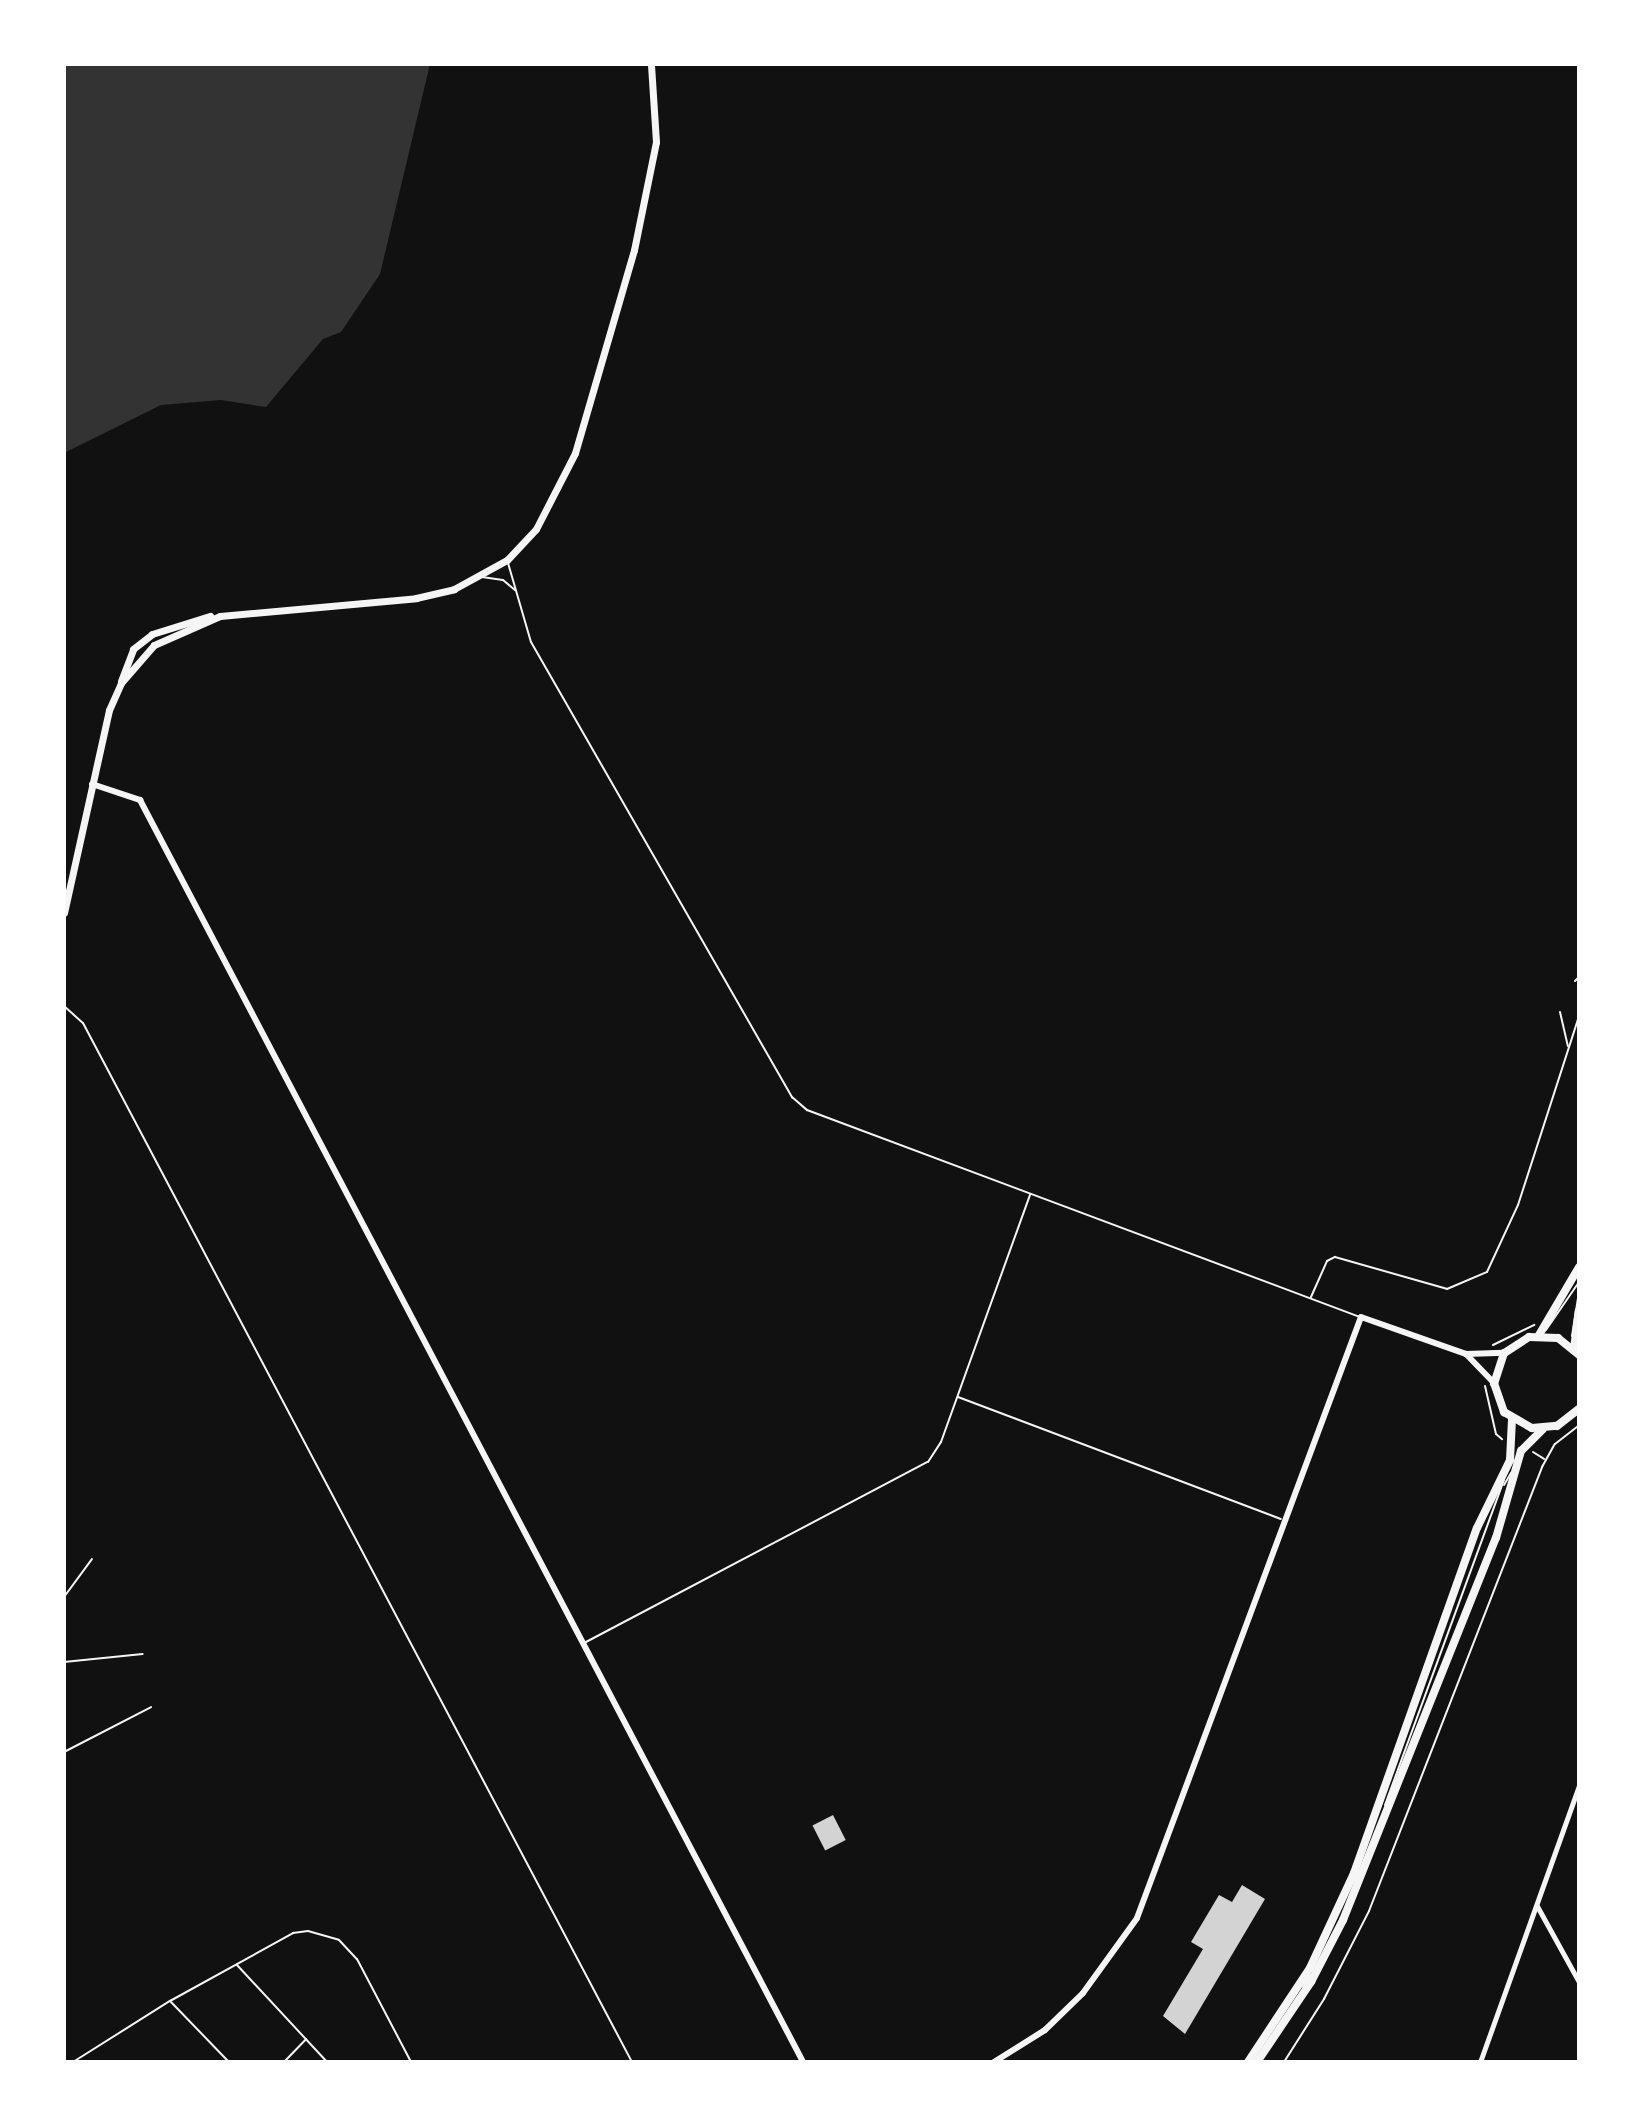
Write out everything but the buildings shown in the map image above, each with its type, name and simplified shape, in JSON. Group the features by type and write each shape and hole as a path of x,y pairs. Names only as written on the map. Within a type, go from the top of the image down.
{"main road":[{"path":"64,913 109,710 133,649 152,634 196,617 416,598 480,577 507,560 549,509 575,453 651,178 656,142 651,64"},
{"path":"1539,1335 1579,1267"},
{"path":"1577,1352 1579,1311"},
{"path":"1543,1429 1512,1419 1499,1403 1494,1383 1504,1353 1520,1341 1539,1335 1558,1338 1577,1352"},
{"path":"1253,2062 1333,1924 1477,1528 1513,1461 1527,1442 1543,1429 1569,1419 1579,1409"},
{"path":"1253,2062 1311,1982 1363,1875 1496,1538 1513,1461 1512,1419"}],"street":[{"path":"92,784 140,800 803,2062"},
{"path":"994,2062 1045,2030 1083,1993 1137,1918 1361,1317 1466,1354 1504,1353"},
{"path":"1466,1354 1494,1383"},
{"path":"1480,2062 1579,1786"},
{"path":"1536,1905 1579,1982"}],"lane":[{"path":"507,560 531,642 792,1097 807,1110 1361,1317"},
{"path":"480,577 492,576 516,591"},
{"path":"1575,981 1579,977"},
{"path":"64,1006 90,1036 632,2062"},
{"path":"1560,1012 1569,1048"},
{"path":"1311,1297 1327,1261 1335,1257 1447,1289 1487,1272 1518,1205 1579,1016"},
{"path":"583,1644 916,1470 936,1453 1030,1194"},
{"path":"1539,1335 1551,1327 1579,1282"},
{"path":"1577,1352 1570,1327 1579,1292"},
{"path":"957,1397 1284,1520"},
{"path":"1253,2062 1339,1921 1513,1461"},
{"path":"1502,1489 1513,1461"},
{"path":"73,2062 236,1964 308,1931 339,1940 357,1959 411,2062"},
{"path":"236,1964 327,2062"},
{"path":"170,2001 229,2062"},
{"path":"284,2062 307,2038"}],"path":[{"path":"1491,1346 1544,1319"},
{"path":"1480,1380 1494,1413 1496,1434 1508,1440"},
{"path":"1284,2062 1324,1999 1369,1911 1479,1617 1545,1460 1579,1425"},
{"path":"1534,1452 1545,1460"},
{"path":"64,1597 92,1559"},
{"path":"64,1662 143,1654"},
{"path":"64,1752 151,1707"}],"shaded area":[{"path":"64,64 430,64 380,274 341,332 323,339 266,407 221,400 161,405 64,453"}]}
